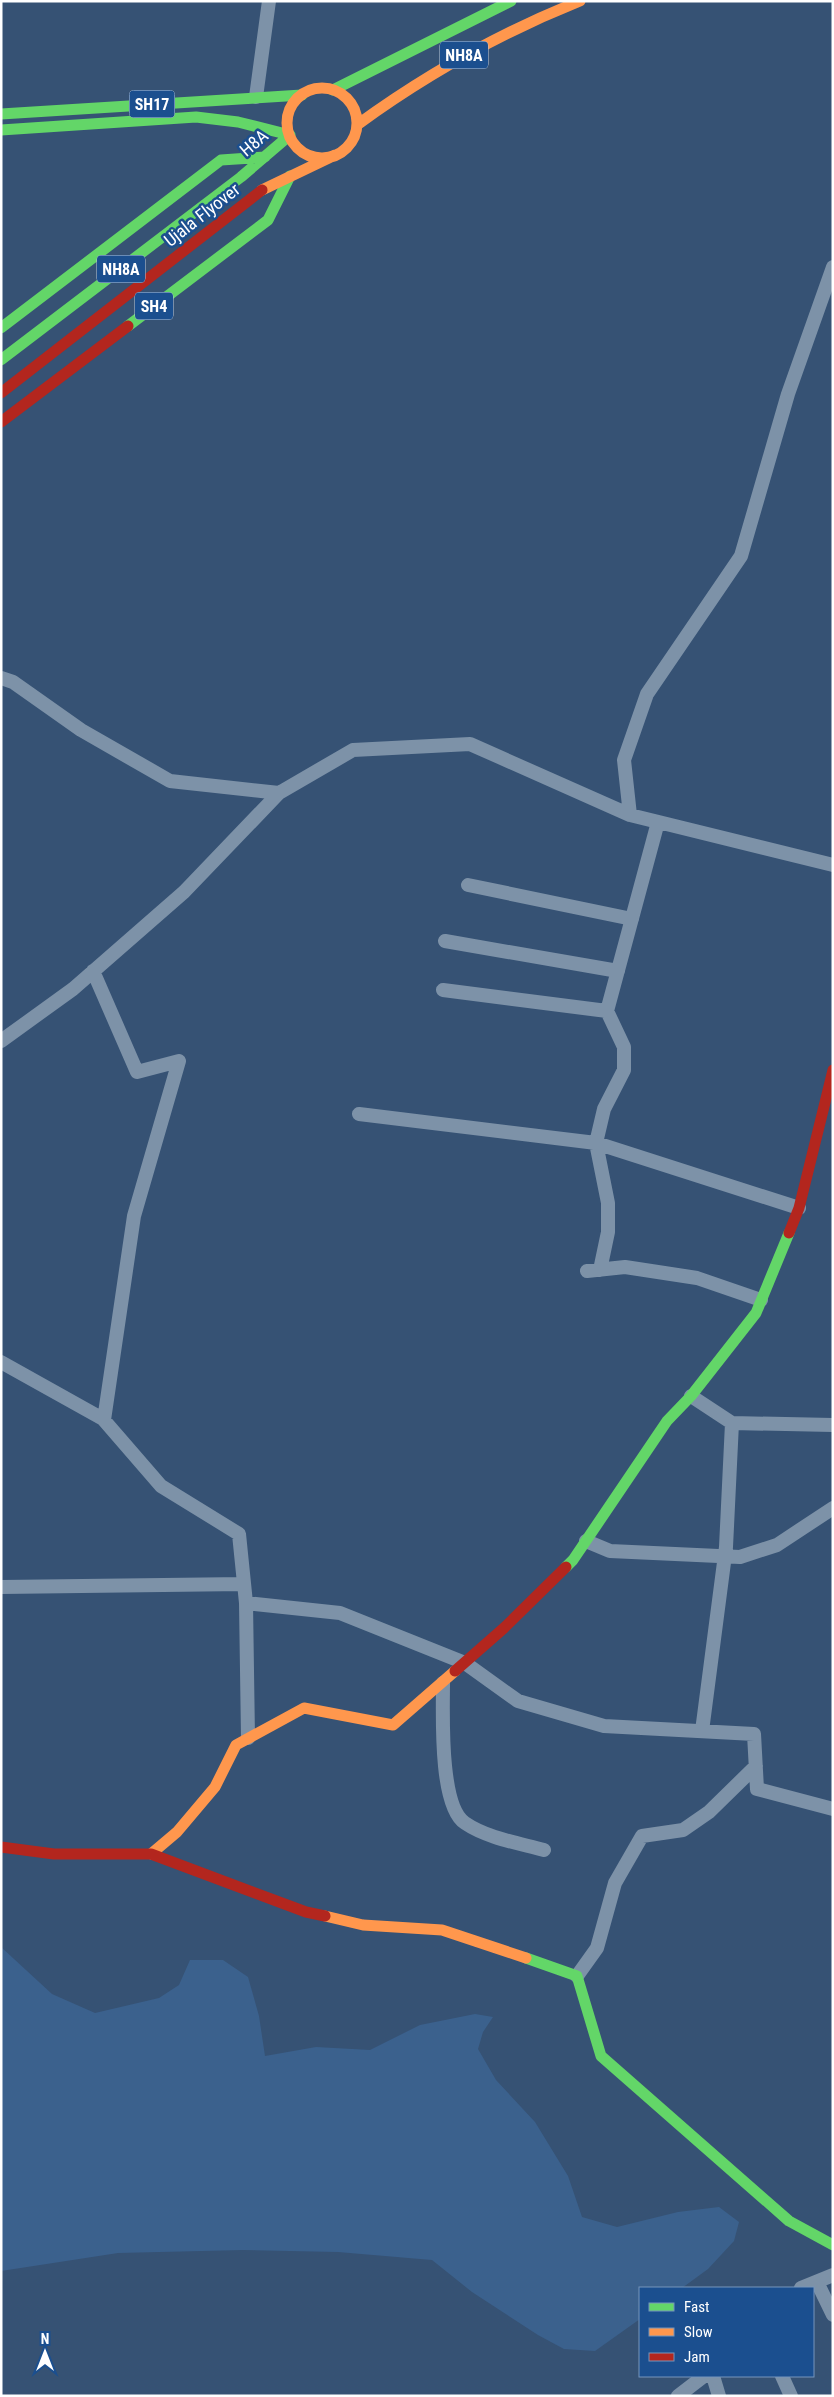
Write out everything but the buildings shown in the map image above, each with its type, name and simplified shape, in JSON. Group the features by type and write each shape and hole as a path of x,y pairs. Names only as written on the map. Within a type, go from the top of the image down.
{"main road":[{"name":"NH8A","path":"333,90 510,1"},
{"name":"NH8A","path":"357,126 398,94 478,47 580,1"},
{"path":"312,90 333,90 344,95 352,104 356,114 357,126 350,144 335,155 324,158 308,154 295,144 290,135 288,124 289,112 294,102 302,95 312,90"},
{"name":"SH17","path":"1,114 302,95"},
{"name":"SH17","path":"1,130 196,117 238,122 290,135"},
{"name":"H8A","path":"241,177 290,135"},
{"name":"NH8A","path":"290,176 335,155"},
{"path":"1,328 222,160 266,156"},
{"name":"Ujala Flyover","path":"1,393 259,192 290,176"},
{"name":"SH4","path":"1,422 268,220 290,176"},
{"name":"Ujala Flyover","path":"1,360 241,177"},
{"path":"151,1854 177,1832 215,1787 236,1745 304,1708 393,1725 504,1628 573,1560 668,1421 691,1396 756,1313 799,1208 833,1070"},
{"path":"1,1847 54,1854 151,1854 306,1912 363,1925 442,1930 577,1976 601,2056 789,2220 833,2245"},
{"path":"10,1861 54,1854"}],"street":[{"path":"256,97 269,1"},
{"path":"630,815 624,760 647,694 741,556 788,394 833,267"},
{"path":"1,678 13,682 81,730 170,781 279,793"},
{"path":"1,1041 93,971 184,892 279,793 353,750 470,744 630,815 833,865"},
{"path":"658,822 607,1010 624,1047 624,1070 604,1109 596,1144 608,1203 608,1232 594,1270 625,1267 696,1278 761,1300"},
{"path":"468,885 632,919"},
{"path":"445,941 618,971"},
{"path":"93,971 137,1072 179,1062 134,1216 104,1420"},
{"path":"443,990 607,1010"},
{"path":"359,1114 596,1144 799,1208"},
{"path":"1,1362 104,1420 161,1486 238,1534 246,1603 248,1738"},
{"path":"691,1396 732,1423 833,1425"},
{"path":"702,1731 725,1558 732,1423"},
{"path":"586,1541 610,1551 725,1558 740,1557 777,1545 833,1508"},
{"path":"1,1587 244,1584"},
{"path":"246,1603 340,1613 465,1663 518,1701 604,1726 754,1734 757,1790 833,1809"},
{"path":"443,1683 445,1773 452,1804 463,1822 485,1833 544,1850"},
{"path":"577,1976 597,1948 615,1883 642,1836 683,1830 709,1812 756,1766"},
{"path":"804,2287 833,2275"},
{"path":"817,2282 833,2315"},
{"path":"678,2396 703,2377"},
{"path":"713,2377 720,2396"},
{"path":"782,2377 791,2396"}],"water":[{"path":"1,1947 52,1994 95,2013 159,1998 179,1985 190,1960 223,1960 248,1977 259,2016 265,2056 316,2047 370,2050 420,2025 475,2014 493,2017 483,2032 478,2049 496,2080 535,2122 568,2176 582,2217 617,2227 678,2212 719,2207 739,2222 734,2241 708,2269 683,2287 639,2287 639,2320 595,2351 564,2349 538,2335 472,2292 432,2260 338,2252 243,2250 118,2253 1,2271"}],"traffic: fast":[{"path":"333,90 511,1"},
{"path":"1,114 302,95"},
{"path":"1,130 196,117 238,122 290,135"},
{"path":"1,360 241,177 290,135"},
{"path":"1,328 221,160 265,157"},
{"path":"128,326 268,220 290,176"},
{"path":"566,1567 573,1560 667,1421 691,1396 756,1313 789,1233"},
{"path":"526,1958 577,1976 601,2056 789,2221 833,2245"}],"traffic: slow":[{"path":"357,125 383,106 465,56 550,13 580,1"},
{"path":"322,88 341,94 351,104 357,123 351,142 341,152 322,158 303,152 293,142 287,123 293,104 303,94 322,88"},
{"path":"262,190 335,155"},
{"path":"151,1854 177,1832 215,1787 236,1745 304,1708 393,1725 455,1671"},
{"path":"325,1916 363,1925 442,1930 526,1958"}],"traffic: jam":[{"path":"1,393 262,190"},
{"path":"1,422 128,326"},
{"path":"789,1233 799,1208 833,1070"},
{"path":"455,1671 504,1628 566,1567"},
{"path":"1,1847 54,1854 151,1854 306,1912 325,1916"}]}
